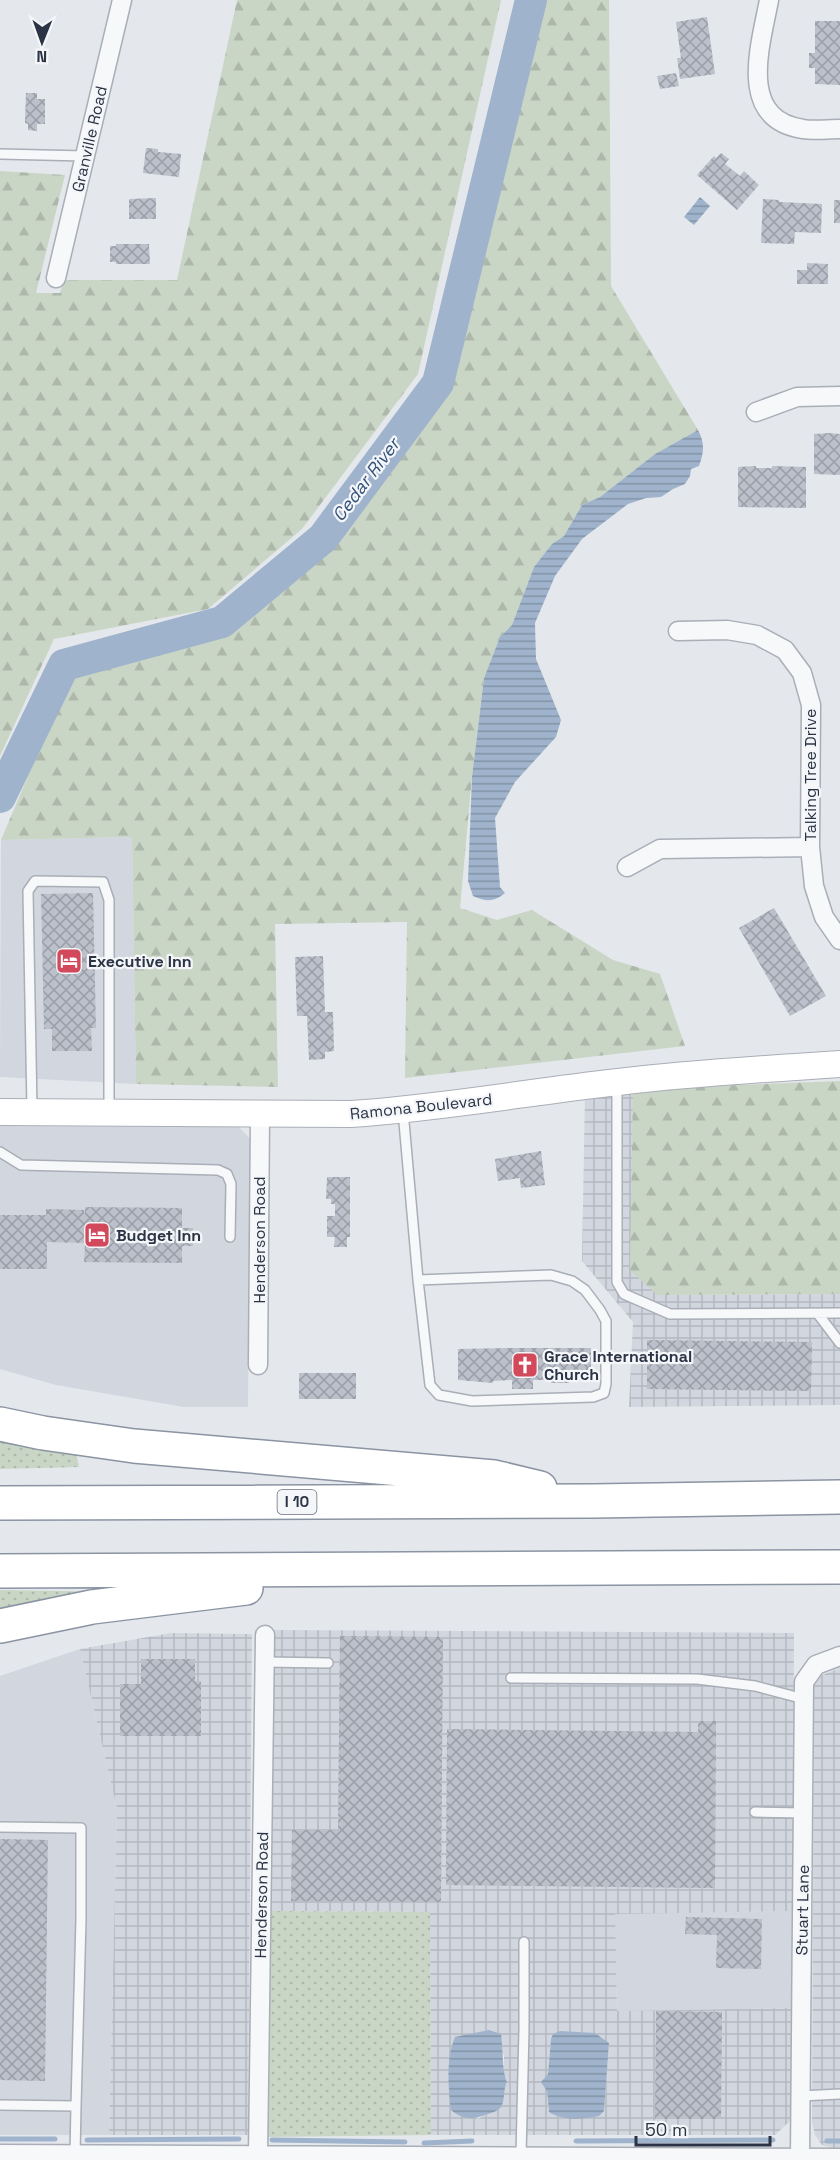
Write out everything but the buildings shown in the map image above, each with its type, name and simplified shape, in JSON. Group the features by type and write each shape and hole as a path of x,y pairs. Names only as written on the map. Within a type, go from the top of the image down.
{"highway":[{"path":"0,1424 134,1446 494,1478 594,1501"},
{"name":"I 10","path":"0,1503 594,1501 840,1497"},
{"path":"0,1571 840,1567"},
{"path":"0,1626 92,1608 220,1591 423,1569"}],"street":[{"name":"Granville Road","path":"56,278 122,0"},
{"path":"769,0 758,59 757,84 768,111 784,123 803,129 840,129"},
{"path":"756,412 797,397 840,396"},
{"name":"Talking Tree Drive","path":"678,631 727,630 757,635 785,650 802,673 811,705 810,847 814,886 824,917 840,940"},
{"path":"627,867 660,849 810,847"},
{"name":"Ramona Boulevard","path":"0,1112 351,1114 403,1111 617,1082 703,1073 840,1064"},
{"name":"Henderson Road","path":"258,1365 260,1114"},
{"name":"Henderson Road","path":"258,2155 265,1635"},
{"name":"Stuart Lane","path":"800,2158 804,1683 816,1665 840,1656"},
{"path":"0,2154 27,2157 75,2154 404,2158 522,2156 831,2158"}],"lane":[{"path":"0,154 85,156"},
{"path":"32,1112 28,891 35,881 103,882 109,900 110,1113"},
{"path":"617,1082 617,1282 624,1294 670,1314 840,1313"},
{"path":"403,1111 418,1280 430,1385 439,1395 472,1401 593,1397 604,1393 606,1321 585,1290 572,1281 551,1275 418,1280"},
{"path":"0,1152 21,1165 218,1170 226,1174 231,1184 230,1237"},
{"path":"818,1314 840,1343"},
{"path":"265,1662 328,1663"},
{"path":"511,1678 697,1679 755,1686 804,1699"},
{"path":"755,1812 803,1813"},
{"path":"0,1827 81,1828 75,2154"},
{"path":"522,2156 524,1942"},
{"path":"800,2096 840,2094"},
{"path":"0,2105 76,2106"}],"shaded area":[{"path":"132,837 136,1084 0,1077 1,840"},
{"path":"633,1089 658,1295 840,1294 840,1405 629,1407 633,1322 582,1261 585,1094"},
{"path":"0,1126 239,1127 250,1139 248,1407 184,1407 56,1385 0,1369"},
{"path":"272,1630 794,1633 793,1911 615,1914 617,2011 794,2008 790,2121 775,2135 431,2135 430,1912 271,1911","holes":["551,2039 609,2043 604,2110 599,2116 565,2117 549,2112 547,2091","504,2053 504,2076 507,2082 503,2090 502,2105 498,2110 477,2119"]},
{"path":"171,1633 252,1634 248,2135 109,2135 117,1809 80,1649"},
{"path":"80,1649 117,1809 109,2135 0,2135 0,1676"},
{"path":"840,1668 840,2148 832,2148 822,2145 815,2135 812,2122 814,1684 822,1675"},
{"path":"793,1911 794,2008 617,2011 614,1913"}],"green space":[{"path":"237,0 501,0 418,374 302,529 208,609 54,639 0,756 0,171 65,175 36,293 60,293 64,280 177,280"},
{"path":"540,0 609,0 611,286 698,430 655,454 600,497 582,505 564,536 552,544 534,567 512,625 500,637 484,678 460,908 497,920 532,910 613,960 660,974 685,1046 405,1078 407,922 275,924 278,1087 136,1084 132,837 1,840 70,677 226,631 329,545 451,387"},
{"path":"840,1081 840,1294 657,1295 630,1270 633,1089"},
{"path":"0,1436 76,1452 79,1467 0,1469"},
{"path":"0,1590 121,1592 0,1619"},
{"path":"271,1911 430,1912 431,2135 266,2137"}],"water":[{"path":"700,197 710,206 694,225 684,217"},
{"path":"698,430 703,443 702,456 699,466 691,469 685,484 661,497 646,498 628,504 582,539 555,576 535,623 536,659 561,720 556,737 515,782 495,818 500,887 505,893 490,900 473,896 468,881 472,777 484,678 500,637 512,625 534,567 552,544 564,536 582,505 600,497 655,454"},
{"path":"489,2030 501,2034 503,2066 507,2082 503,2102 499,2109 486,2115 475,2118 460,2116 451,2110 449,2073 452,2045 455,2037"},
{"path":"560,2031 595,2033 609,2043 604,2111 599,2116 567,2118 549,2112 547,2091 541,2082 548,2074 551,2039 553,2034"}],"waterway":[{"name":"Cedar River","path":"0,797 64,665 222,622 323,538 438,383 531,0"},
{"path":"0,2139 55,2139"},
{"path":"87,2140 239,2139"},
{"path":"272,2140 405,2142"},
{"path":"576,2141 773,2140"},
{"path":"424,2143 472,2141"},
{"path":"827,2141 840,2141"}],"place":[{"name":"Executive Inn","path":"69,961"},
{"name":"Budget Inn","path":"97,1235"},
{"name":"Grace International Church","path":"525,1365"}]}
